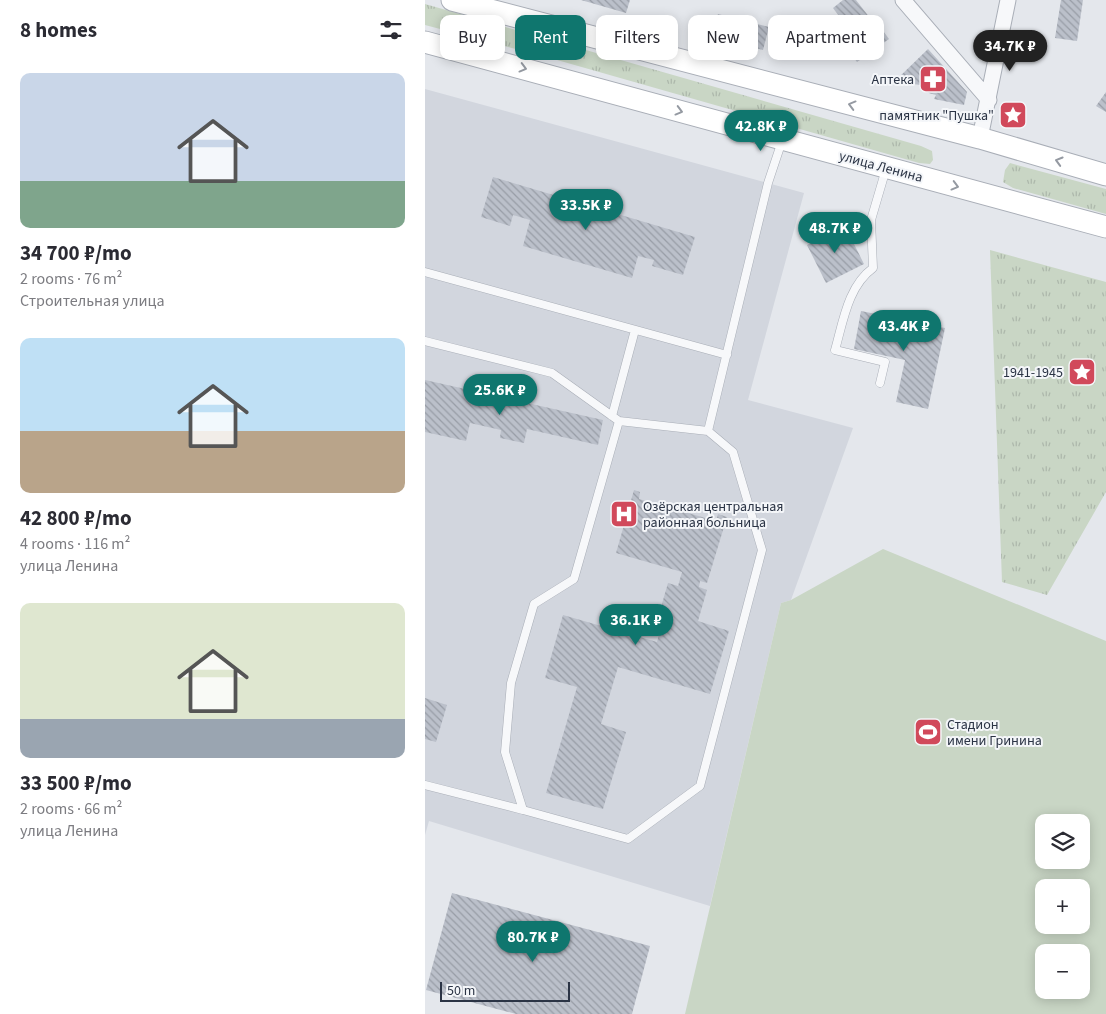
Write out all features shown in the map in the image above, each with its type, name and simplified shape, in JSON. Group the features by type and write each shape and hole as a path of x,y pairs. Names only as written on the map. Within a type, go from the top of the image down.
{"main road":[{"path":"452,0 980,138 1106,175"},
{"name":"улица Ленина","path":"425,42 1106,227"}],"street":[{"path":"903,0 989,100"},
{"path":"980,138 1008,0"}],"lane":[{"path":"708,431 768,184 783,140"},
{"path":"880,383 885,362 835,350 852,292 865,274 873,268 871,220 887,167"},
{"path":"425,272 727,355"},
{"path":"612,416 635,330"},
{"path":"425,341 553,373 619,421 708,431 733,452 763,550 699,786 628,839 425,785"},
{"path":"523,810 505,752 511,683 535,604 574,579 619,421"}],"shaded area":[{"name":"Озёрская центральная районная больница","path":"425,89 804,193 748,400 853,428 791,600 781,603 710,906 429,821 425,835"}],"green space":[{"path":"425,4 463,15 440,15 440,29 425,25"},
{"path":"505,27 515,30 515,49 505,46"},
{"path":"586,50 596,53 596,60 621,60 921,146 932,151 933,160 930,164 919,163 557,60 586,60"},
{"path":"1010,163 1106,189 1106,214 1013,188 1003,182 1005,170"},
{"path":"990,250 1106,282 1106,492 1047,595 1002,582"},
{"name":"Стадион имени Гринина","path":"883,549 1106,641 1106,1014 685,1014 781,603 791,600"}],"building":[{"path":"581,0 630,0 626,13"},
{"path":"843,0 856,0 868,15 838,15 833,8"},
{"path":"1061,0 1083,0 1077,41 1055,38"},
{"path":"758,24 768,27 763,50 758,49"},
{"path":"884,32 889,39 884,43"},
{"path":"928,49 967,92 964,105 934,99 936,95 925,92 920,85 895,81"},
{"path":"1106,92 1106,112 1096,106"},
{"path":"493,177 695,237 683,275 652,266 654,260 638,256 632,278 523,246 530,220 513,215 510,226 481,217"},
{"path":"845,226 864,264 826,283 807,245"},
{"path":"861,311 945,328 928,409 896,402 905,360 854,349"},
{"path":"425,380 603,420 598,445 527,429 524,443 500,438 501,430 470,423 466,441 425,432"},
{"path":"634,490 640,492 639,499 716,521 718,514 727,517 707,583 700,581 699,587 707,590 698,621 729,631 710,694 618,667 601,724 626,732 603,809 546,793 577,687 545,678 563,615 657,642 666,608 661,607 668,583 678,586 682,572 616,553"},
{"path":"425,698 447,705 436,742 425,739"},
{"path":"452,893 650,946 632,1014 516,1014 426,990"}],"place":[{"name":"Аптека","path":"933,79"},
{"name":"памятник \"Пушка\"","path":"1013,115"},
{"name":"1941-1945","path":"1082,372"},
{"name":"Озёрская центральная районная больница","path":"624,514"},
{"name":"Стадион имени Гринина","path":"928,732"}]}
